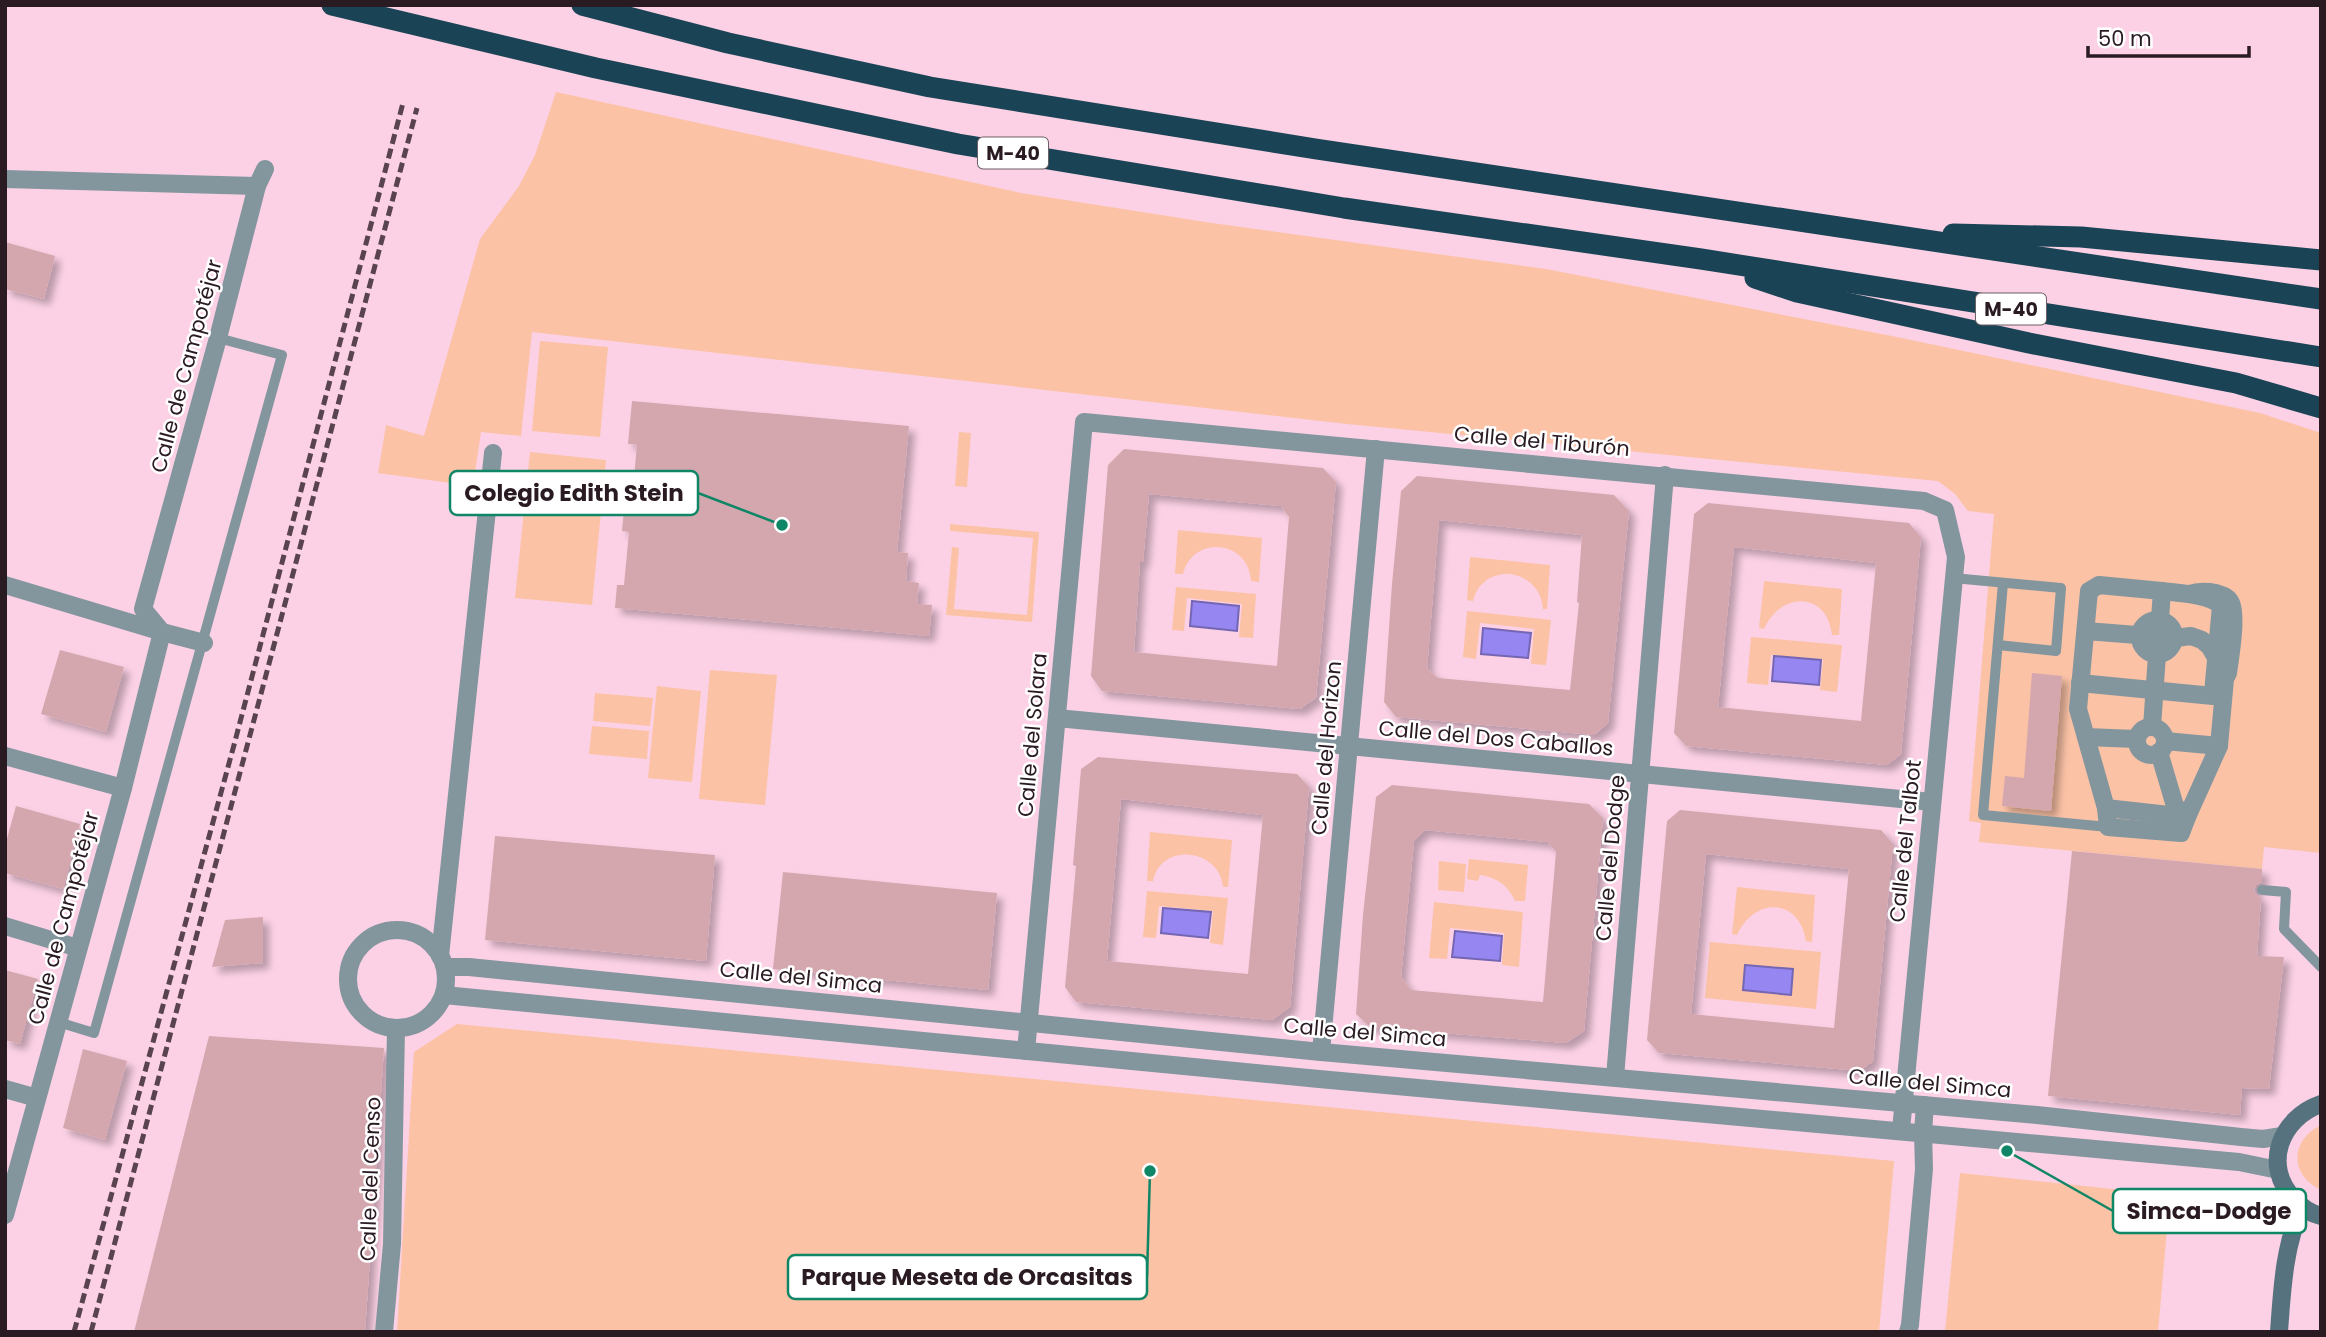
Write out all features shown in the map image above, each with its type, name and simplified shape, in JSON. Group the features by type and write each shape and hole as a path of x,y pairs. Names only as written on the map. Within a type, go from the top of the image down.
{"highway":[{"name":"M-40","path":"332,5 596,68 958,144 1344,208 1701,259 2321,357"},
{"path":"582,5 728,43 930,87 1343,153 2321,299"},
{"path":"1861,231 2081,237 2321,260"},
{"path":"1701,259 1797,292 2029,343 2236,383 2321,408"}],"main road":[{"path":"2321,1104 2303,1112 2290,1123 2282,1136 2277,1154 2278,1170 2286,1191 2302,1207 2321,1216"},
{"path":"2279,1332 2289,1248 2295,1221 2302,1207"}],"street":[{"name":"Calle de Campotéjar","path":"5,1215 162,632 144,609 257,186 265,169"},
{"path":"5,179 257,186"},
{"name":"Calle del Tiburón","path":"1084,422 1924,501 1945,510 1955,557"},
{"name":"Calle del Solara","path":"1026,1051 1084,422"},
{"name":"Calle del Horizon","path":"1321,1052 1376,449"},
{"path":"442,961 432,944 420,936 393,930 373,936 358,950 349,968 348,985 354,1001 364,1015 379,1025 396,1028 416,1024 433,1013 444,995 446,981 442,961 493,453"},
{"name":"Calle del Dodge","path":"1615,1077 1665,475"},
{"name":"Calle del Talbot","path":"1901,1130 1955,557"},
{"path":"2189,594 2197,591 2225,596 2232,603 2234,613 2218,751 2181,834 2108,827 2106,808 2078,709 2089,591 2092,587 2099,585 2189,594 2217,601 2221,606 2210,737 2196,745"},
{"path":"5,586 204,642"},
{"path":"2160,620 2162,591"},
{"path":"2180,638 2167,652 2157,655 2147,651 2140,642 2146,623 2160,620 2173,628 2180,638 2200,646 2210,665 2208,674 2198,687 2182,692"},
{"path":"2086,631 2180,638 2191,636 2202,640 2217,657 2225,679"},
{"path":"2152,727 2157,655"},
{"path":"2080,683 2213,696"},
{"name":"Calle del Dos Caballos","path":"1057,718 1932,802"},
{"path":"2187,817 2175,806 2162,746 2162,732 2152,727 2141,731 2136,739 2138,749 2146,755 2162,746 2218,746"},
{"path":"2085,737 2136,739"},
{"path":"5,756 122,788"},
{"path":"2106,808 2187,817"},
{"path":"5,926 78,948"},
{"name":"Calle del Simca","path":"442,961 469,967 1321,1052 2024,1113 2263,1139 2282,1136"},
{"path":"444,995 1331,1080 2239,1162 2278,1170"},
{"name":"Calle del Censo","path":"384,1332 391,1244 396,1028"},
{"path":"5,1089 37,1098"},
{"path":"1908,1332 1924,1168 1925,1105"}],"lane":[{"path":"58,1023 94,1033 282,355 218,338"},
{"path":"1953,578 2061,588 2056,650 1998,645"},
{"path":"2003,583 1983,815 2108,827"},
{"path":"2262,890 2286,892 2284,929 2321,967"}],"shaded area":[{"path":"556,92 1021,193 1212,223 1546,269 1897,337 2260,413 2321,433 2321,853 2264,847 2262,869 1979,842 1981,823 1969,821 1994,514 1968,511 1955,494 1938,481 1347,424 532,332 521,436 481,432 473,486 378,473 386,425 424,436 480,239 519,186 535,155"},
{"path":"540,341 608,347 600,437 532,431"},
{"path":"959,432 971,433 967,487 955,486"},
{"path":"530,452 606,460 592,605 515,598"},
{"path":"950,524 1039,532 1032,622 946,615 952,547 959,548 954,609 1027,615 1033,538 950,531"},
{"path":"1178,530 1262,538 1259,582 1251,581 1248,567 1241,557 1220,547 1198,552 1189,561 1183,574 1175,574"},
{"path":"1470,557 1550,565 1547,609 1543,609 1540,595 1532,584 1511,574 1488,579 1479,588 1473,601 1467,600"},
{"path":"1764,581 1842,589 1839,635 1832,635 1822,610 1802,601 1781,608 1764,629 1759,628"},
{"path":"1176,587 1256,594 1253,638 1239,637 1242,604 1187,598 1184,631 1172,630"},
{"path":"1192,601 1239,606 1237,631 1190,626"},
{"path":"1467,611 1551,620 1546,665 1531,664 1534,629 1480,623 1476,659 1463,657"},
{"path":"1483,628 1531,633 1528,658 1481,654"},
{"path":"1751,637 1842,645 1837,692 1820,690 1823,660 1771,655 1768,685 1747,683"},
{"path":"1774,656 1821,660 1819,685 1772,681"},
{"path":"710,670 777,675 765,805 699,799"},
{"path":"657,686 701,691 692,782 648,778"},
{"path":"595,693 653,698 650,726 593,721"},
{"path":"592,726 649,731 647,759 589,754"},
{"path":"1150,832 1232,840 1228,887 1223,887 1212,864 1190,855 1178,855 1167,860 1158,868 1153,881 1147,881"},
{"path":"1469,859 1528,865 1525,901 1515,901 1505,886 1491,878 1480,875 1478,881 1467,879"},
{"path":"1439,861 1466,864 1464,892 1438,890"},
{"path":"1737,887 1815,895 1812,942 1806,941 1795,916 1775,907 1754,914 1737,935 1732,934"},
{"path":"1147,891 1228,898 1223,945 1210,943 1213,911 1159,906 1156,938 1143,937"},
{"path":"1434,902 1523,912 1519,967 1502,965 1504,933 1450,928 1447,959 1429,958"},
{"path":"1163,908 1211,912 1208,938 1161,933"},
{"path":"1455,931 1502,936 1500,961 1452,957"},
{"path":"1710,942 1821,952 1816,1009 1705,998"},
{"path":"1745,965 1793,969 1791,995 1743,990"},
{"path":"457,1024 1894,1161 1879,1332 397,1332 414,1052"},
{"path":"2321,1125 2321,1190 2303,1176 2297,1158 2303,1139"},
{"path":"1960,1173 2170,1195 2158,1332 1945,1332"}],"building":[{"path":"5,242 55,256 44,299 5,289"},
{"path":"632,401 909,426 897,552 908,553 906,581 919,583 917,604 932,605 929,636 615,608 617,585 624,585 629,532 622,531 627,478 634,478 637,444 628,444"},
{"path":"1124,449 1323,468 1336,482 1316,698 1300,709 1102,691 1091,676 1108,465","holes":["1149,494 1281,506 1289,517 1277,666 1134,652 1140,562 1143,562"]},
{"path":"1417,476 1614,495 1629,511 1608,723 1594,735 1396,717 1384,702 1401,491","holes":["1439,520 1582,535 1579,603 1570,690 1438,678 1427,669"]},
{"path":"1708,503 1909,523 1921,537 1901,754 1887,765 1686,746 1674,733 1694,514","holes":["1734,547 1876,563 1861,721 1718,707"]},
{"path":"60,650 124,667 106,732 41,714"},
{"path":"2032,673 2062,676 2051,811 2002,806 2005,776 2024,778"},
{"path":"1098,757 1297,774 1309,787 1290,1007 1272,1020 1076,1002 1065,987 1076,866 1073,865 1081,769","holes":["1121,799 1263,815 1248,974 1107,961"]},
{"path":"1392,785 1589,804 1603,818 1584,1031 1566,1043 1370,1027 1356,1014 1363,915 1376,797","holes":["1425,830 1548,842 1556,852 1543,1002 1411,990 1401,977 1414,841"]},
{"path":"16,806 80,824 63,889 5,873 5,846"},
{"path":"1680,810 1881,830 1893,844 1873,1061 1860,1071 1659,1053 1647,1040 1667,821","holes":["1706,854 1849,869 1834,1028 1691,1014"]},
{"path":"495,836 715,855 706,961 485,940"},
{"path":"2072,851 2262,869 2262,882 2256,885 2254,890 2261,898 2257,956 2284,957 2269,1089 2242,1088 2240,1115 2048,1096"},
{"path":"783,872 997,893 988,990 773,969"},
{"path":"263,917 263,963 212,967 225,920"},
{"path":"5,970 38,979 20,1044 5,1040"},
{"path":"209,1036 384,1048 365,1332 134,1332"},
{"path":"83,1049 127,1061 105,1140 63,1128"}],"railway":[{"path":"74,1332 234,745 403,103"},
{"path":"91,1332 417,108"}],"place":[{"name":"Colegio Edith Stein","path":"782,525"},
{"name":"Simca-Dodge","path":"2007,1151"},
{"name":"Parque Meseta de Orcasitas","path":"1150,1171"}]}
